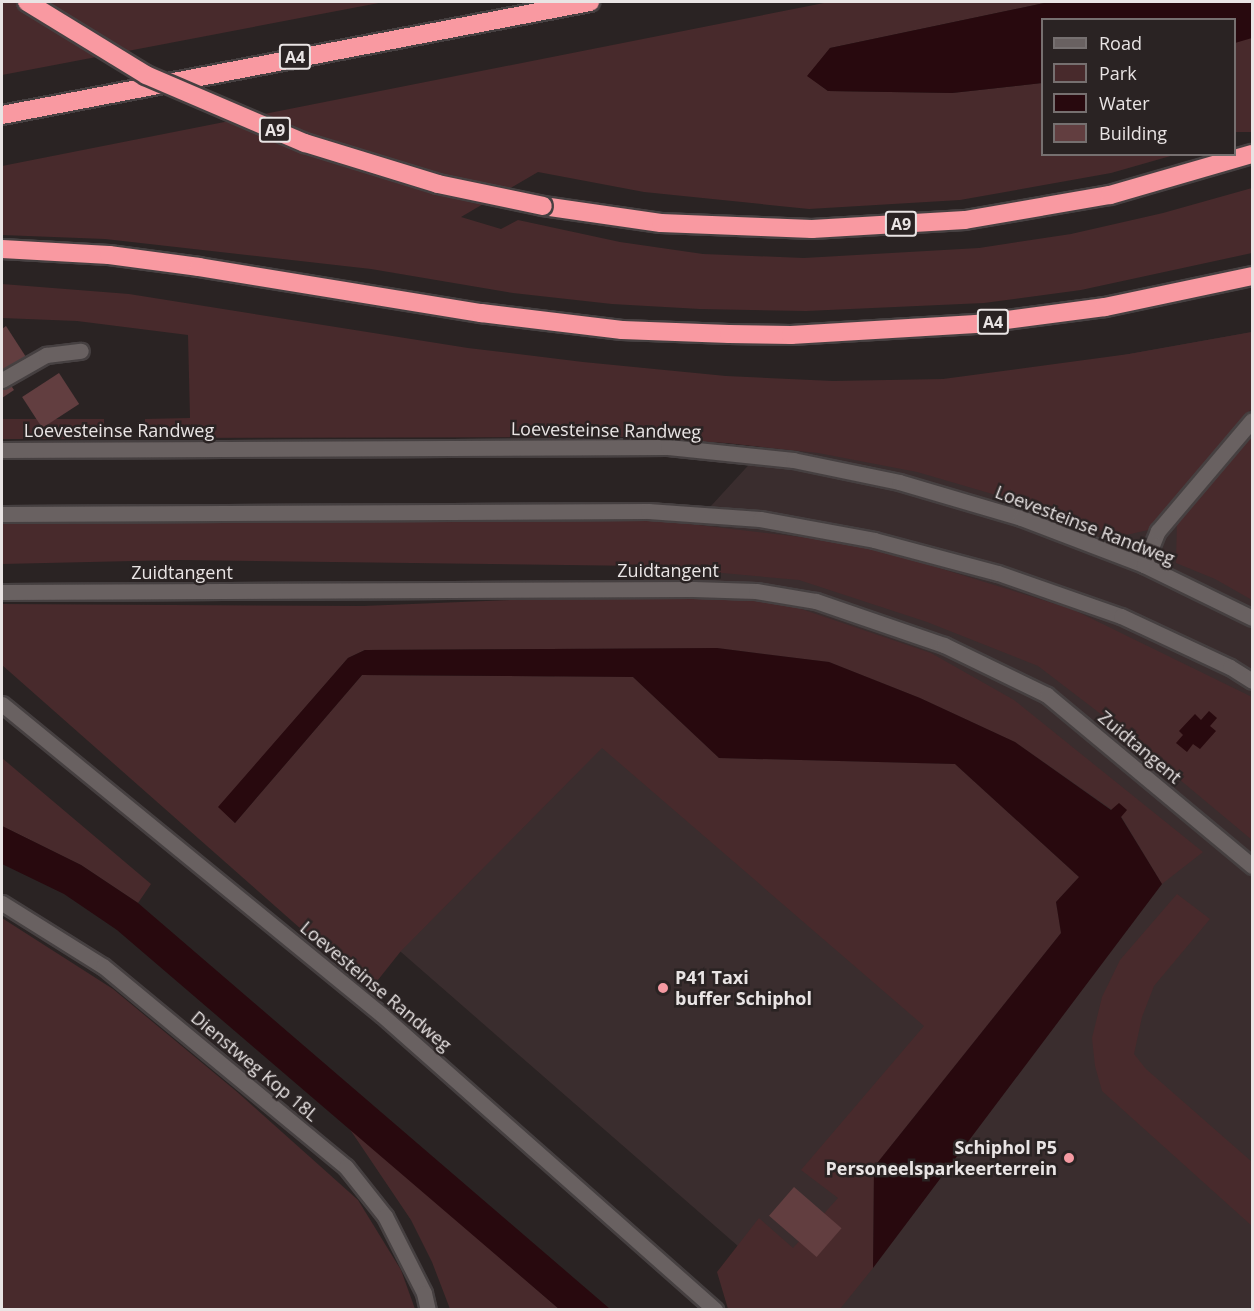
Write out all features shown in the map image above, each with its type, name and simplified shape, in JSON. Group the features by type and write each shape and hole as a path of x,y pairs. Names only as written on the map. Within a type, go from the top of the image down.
{"highway":[{"name":"A9","path":"27,2 146,75 305,142 438,184 543,206 661,223 812,229 965,220 1110,195 1252,154"},
{"name":"A4","path":"2,115 590,2"},
{"name":"A4","path":"2,249 109,255 481,313 610,328 729,334 791,334 976,324 1116,305 1252,276"}],"street":[{"path":"2,380 46,355 81,351"},
{"path":"1144,565 1158,531 1252,420"},
{"name":"Loevesteinse Randweg","path":"2,450 680,448 793,460 899,482 1021,518 1144,565 1252,618"},
{"path":"2,514 648,511 760,519 874,540 998,573 1121,616 1230,667 1252,681"},
{"name":"Zuidtangent","path":"2,592 693,589 756,591 816,601 944,645 1047,695 1252,866"},
{"name":"Loevesteinse Randweg","path":"2,704 382,1015 715,1310"},
{"name":"Dienstweg Kop 18L","path":"2,903 103,966 346,1167 385,1216 424,1293 428,1310"}],"shaded area":[{"path":"1252,332 1252,1309 810,1309 346,904 810,398 1001,377"}],"green space":[{"path":"2,2 384,2 2,75"},
{"path":"829,2 1049,2 830,48 808,76 828,91 952,93 1041,83 1041,156 1170,156 1111,173 960,200 809,209 644,192 538,172 461,217 501,229 518,220 620,242 703,254 804,258 979,248 1071,234 1163,213 1252,188 1252,253 1081,290 984,303 806,311 700,309 612,304 513,293 371,269 105,239 2,235 2,166"},
{"path":"1236,38 1252,38 1252,132 1236,132"},
{"path":"2,284 129,294 468,348 583,362 726,376 833,381 943,379 1129,354 1252,332 1252,408 1148,530 1118,537 1013,500 917,472 818,453 726,443 625,437 145,438 145,419 190,418 188,335 77,321 2,318"},
{"path":"2,419 37,419 42,428 55,419 104,419 104,439 2,439"},
{"path":"1252,432 1252,600 1215,579 1176,563 1177,519"},
{"path":"639,518 861,544 1072,609 1252,697 1252,840 1106,718 1038,666 927,622 799,580 644,566 178,560 2,564 2,521 243,523"},
{"path":"651,594 772,599 931,653 1014,700 1203,852 1162,884 1121,816 1015,742 920,698 829,662 717,648 365,650 348,658 219,807 235,823 362,675 633,677 719,758 955,764 1079,877 1056,902 1061,933 874,1167 873,1268 840,1309 728,1309 717,1272 759,1218 793,1248 838,1198 801,1170 924,1026 602,748 401,951 370,990 2,665 2,604 363,606"},
{"path":"2,758 151,884 138,903 81,865 2,826"},
{"path":"1177,894 1210,919 1154,986 1142,1017 1134,1054 1146,1069 1252,1162 1252,1226 1102,1091 1095,1066 1092,1038 1102,997 1120,960"},
{"path":"2,918 113,989 236,1091 358,1200 401,1270 415,1309 2,1309"},
{"path":"349,1128 559,1309 450,1309 432,1262 411,1220"}],"water":[{"path":"1049,2 1252,2 1252,38 1236,43 1236,18 1041,18 1041,83 952,93 828,91 807,76 830,48"},
{"path":"717,648 829,662 920,698 1015,742 1111,810 1119,803 1127,810 1121,817 1162,884 873,1268 874,1167 1061,933 1056,902 1079,877 955,764 719,758 633,677 362,675 235,823 218,807 348,658 365,650"},
{"path":"1209,711 1217,718 1210,726 1216,731 1200,749 1193,744 1187,752 1176,743 1183,735 1179,731 1195,714 1201,720"},
{"path":"2,826 81,865 138,903 610,1309 559,1309 117,930 64,894 2,864"}],"building":[{"path":"6,326 26,357 2,374 2,329"},
{"path":"59,373 79,404 42,428 22,397"},
{"path":"8,381 14,390 2,398 2,385"},
{"path":"794,1187 842,1228 817,1257 769,1216"}],"place":[{"name":"P41 Taxi buffer Schiphol","path":"663,988"},
{"name":"Schiphol P5 Personeelsparkeerterrein","path":"1069,1158"}]}
